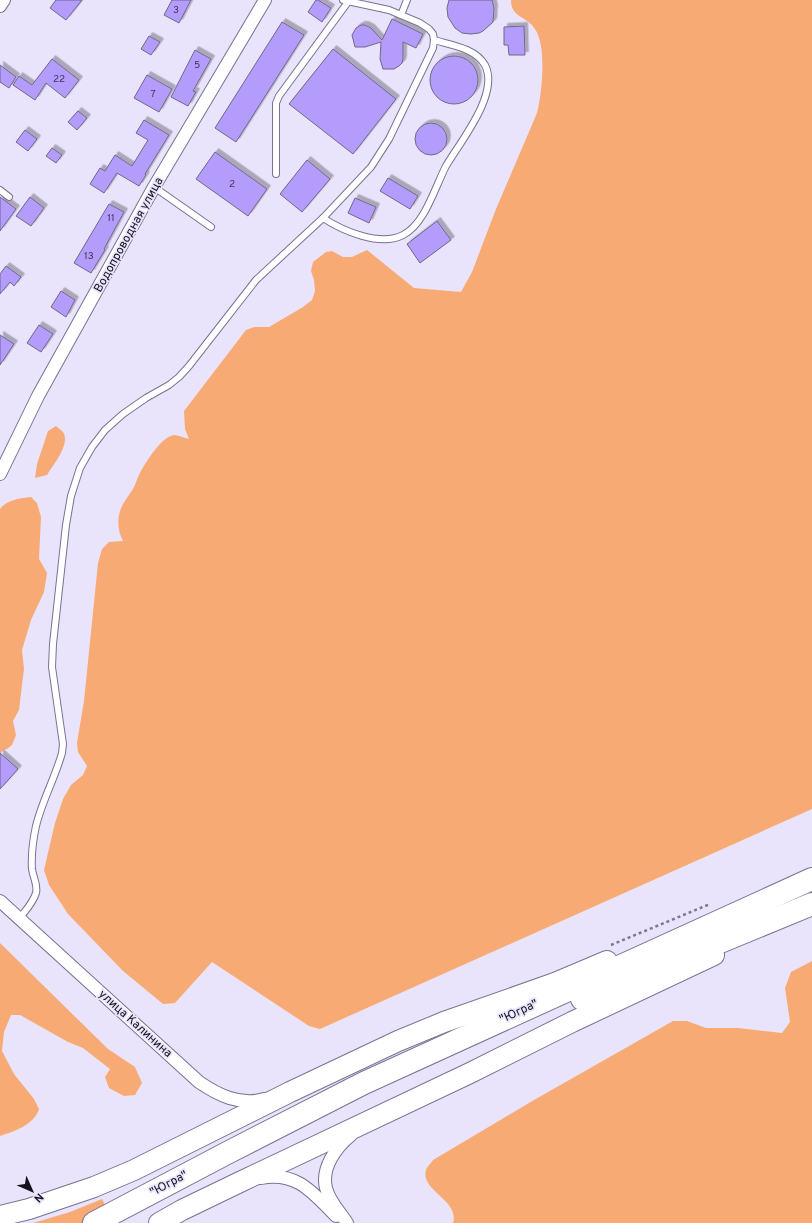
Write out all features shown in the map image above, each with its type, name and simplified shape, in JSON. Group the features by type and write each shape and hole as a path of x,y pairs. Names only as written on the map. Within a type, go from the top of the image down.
{"highway":[{"name":"\"Югра\"","path":"101,1219 364,1083 812,878"},
{"name":"\"Югра\"","path":"229,1152 511,1028 812,906"}],"main road":[{"path":"0,1216 29,1210 94,1187 134,1170 354,1061 437,1025 555,983 812,878"},
{"path":"159,1223 182,1210 375,1117 470,1074 564,1025 708,958 812,906"}],"street":[{"path":"0,6 4,0"},
{"name":"Водопроводная улица","path":"0,474 38,396 154,188 265,0"},
{"name":"улица Калинина","path":"0,901 199,1082 209,1089 229,1098 246,1102 290,1092"},
{"path":"345,1223 326,1189 326,1170 337,1149 346,1139 375,1117"},
{"path":"240,1182 272,1176 283,1177 296,1181 304,1186 345,1223"}],"lane":[{"path":"401,15 407,0"},
{"path":"19,919 36,893 32,871 32,847 36,825 62,753 63,744 52,667 53,644 66,525 71,496 80,468 92,447 105,430 123,414 179,377 256,280 323,218 371,167 389,139 433,48 433,34 429,29 420,23 389,10 346,1 279,96 276,103 276,174"},
{"path":"323,218 340,228 365,237 379,239 395,238 404,235 420,218 447,166 475,120 482,105 487,88 488,77 485,66 474,54 434,40"},
{"path":"154,188 210,227"},
{"path":"0,190 9,197"}],"shaded area":[{"path":"511,0 812,0 812,809 320,1029 309,1026 212,962 175,1003 163,1004 123,971 68,914 49,885 44,870 55,823 63,799 71,785 83,775 87,766 78,752 77,743 84,701 98,563 102,549 109,542 123,541 118,526 120,511 143,468 154,451 164,440 174,435 189,439 185,429 184,411 246,330 254,327 269,327 312,300 315,291 311,271 313,262 326,252 332,251 343,257 352,257 367,250 414,288 461,292 472,272 496,209 537,113 539,104 542,82 542,58 539,37 532,25 516,14"},
{"path":"56,426 63,432 65,437 63,448 47,475 35,478 37,464 48,431"},
{"path":"31,497 37,503 41,517 39,559 47,573 44,592 31,620 22,650 24,669 19,710 13,721 16,735 12,745 3,750 0,754 0,509 6,503"},
{"path":"0,943 108,1049 135,1067 142,1083 135,1095 124,1096 109,1088 105,1077 110,1069 83,1048 68,1042 20,1015 11,1015 4,1032 2,1051 14,1074 34,1099 39,1109 37,1115 23,1127 0,1136"},
{"path":"812,961 812,1223 453,1223 454,1215 451,1208 429,1184 426,1177 426,1170 433,1160 534,1100 673,1021 687,1021 706,1028 738,1028 782,1033 790,1022 785,988 791,972"},
{"path":"102,1199 114,1223 33,1223 70,1212"}],"building":[{"path":"56,0 82,0 66,20 50,8"},
{"path":"172,0 191,0 179,23 164,15"},
{"path":"316,0 331,8 322,22 308,12"},
{"path":"449,0 492,0 494,8 493,22 479,33 462,33 455,28 448,17 447,8"},
{"path":"392,19 423,34 416,48 403,42 403,59 399,66 394,69 383,69 380,59 381,42 365,47 355,47 352,35 356,28 361,25 365,25 371,28 382,40"},
{"path":"282,22 304,35 236,142 215,128"},
{"path":"524,26 525,55 509,55 508,45 504,45 504,27"},
{"path":"149,36 160,42 151,55 141,49"},
{"path":"333,49 396,99 353,154 289,104"},
{"path":"195,50 211,59 193,91 196,92 188,106 171,97"},
{"path":"454,56 463,58 471,63 476,71 478,80 476,89 471,97 463,102 454,104 445,102 437,97 432,89 430,80 432,71 437,63 445,58"},
{"path":"52,59 79,80 65,98 46,83 35,100 13,85 19,76 32,85"},
{"path":"0,65 16,77 9,88 0,82"},
{"path":"147,75 172,89 159,112 134,98"},
{"path":"78,111 87,118 77,130 68,122"},
{"path":"144,120 169,135 139,186 117,173 104,193 90,184 100,168 105,171 115,155 132,166 148,140 136,133"},
{"path":"428,123 434,123 444,130 447,139 446,145 440,152 434,155 428,155 418,148 415,142 415,136 422,126"},
{"path":"25,130 37,139 28,151 16,142"},
{"path":"52,148 62,155 56,163 46,156"},
{"path":"215,152 267,189 248,216 196,179"},
{"path":"307,160 330,179 302,212 280,194"},
{"path":"388,178 418,196 410,209 380,191"},
{"path":"0,197 16,209 0,231"},
{"path":"30,197 44,208 31,226 16,216"},
{"path":"355,198 376,207 369,223 348,213"},
{"path":"109,204 124,212 104,249 105,250 91,273 74,263"},
{"path":"437,221 451,240 420,263 407,244"},
{"path":"6,266 21,277 14,286 10,282 0,294 0,274"},
{"path":"61,291 75,300 66,317 51,307"},
{"path":"39,325 53,334 41,352 27,343"},
{"path":"0,335 14,344 0,365"},
{"path":"0,753 18,769 0,789"}]}
